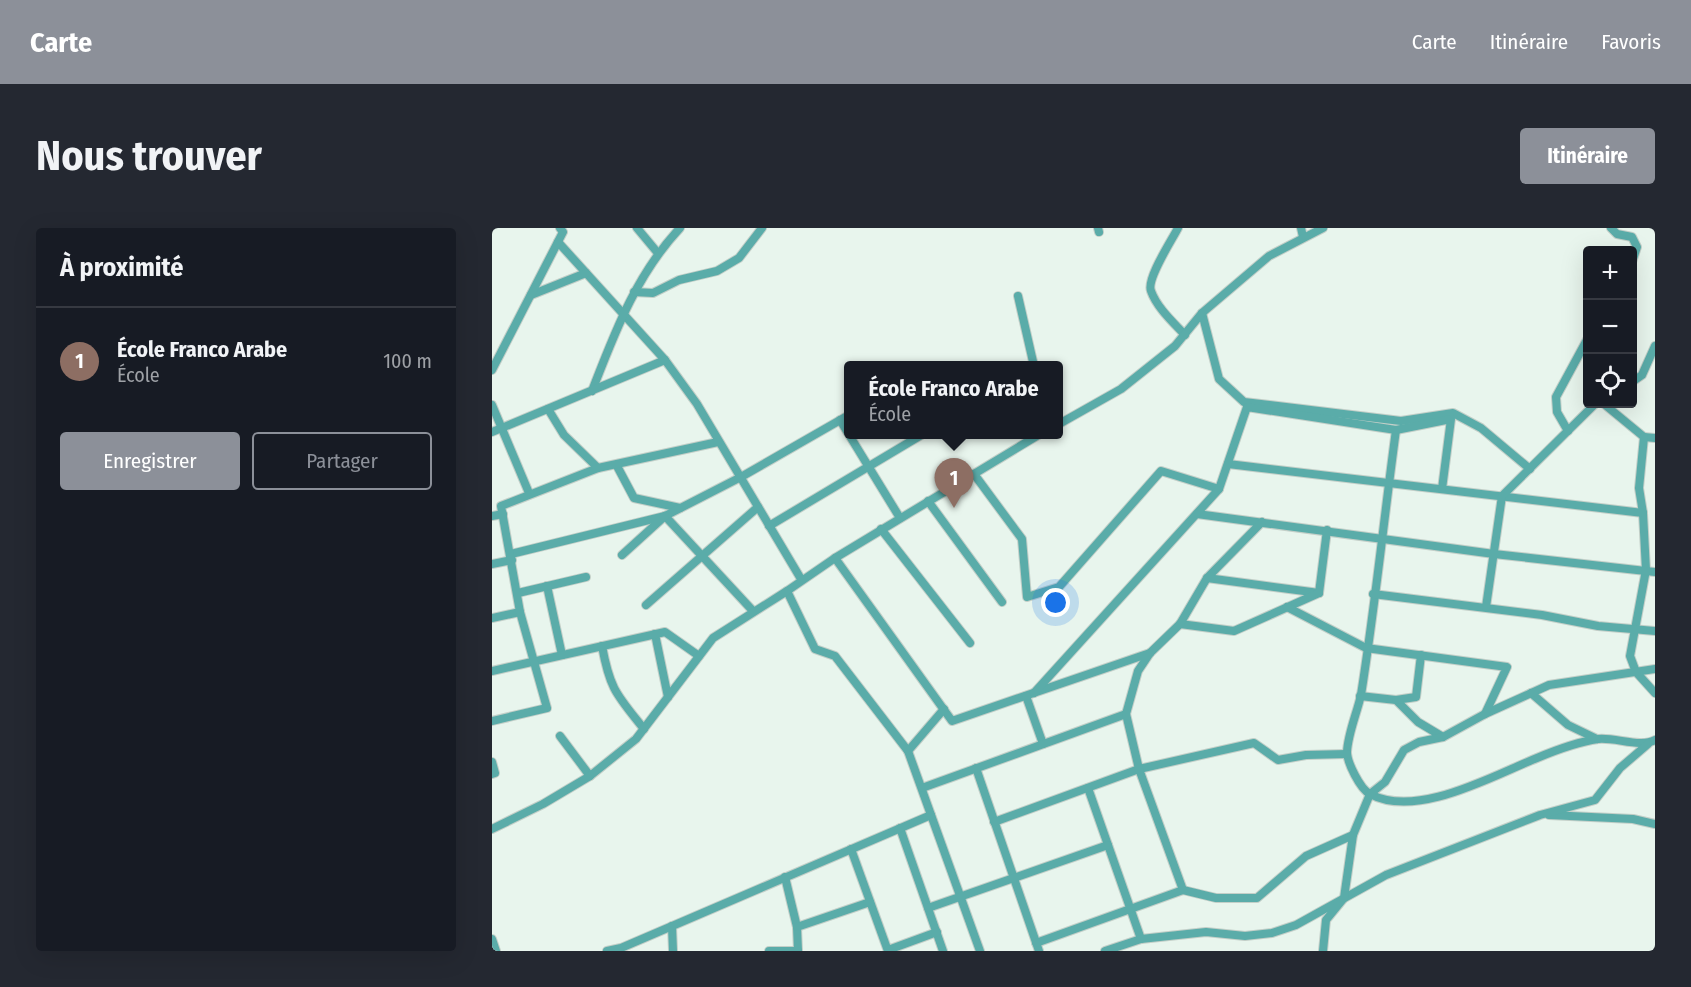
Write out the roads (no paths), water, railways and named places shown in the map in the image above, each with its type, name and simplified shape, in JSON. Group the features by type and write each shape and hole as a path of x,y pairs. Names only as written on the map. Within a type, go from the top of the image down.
{"street":[{"path":"492,370 563,232 560,228"},
{"path":"637,228 657,252"},
{"path":"592,391 622,313 657,252 680,228"},
{"path":"634,292 653,293 679,280 717,271 739,258 762,228"},
{"path":"1178,228 1151,279 1150,290 1168,317 1185,335"},
{"path":"1063,422 1121,389 1185,335 1202,313 1269,256 1302,233 1323,228"},
{"path":"1611,228 1617,234 1632,237 1636,246"},
{"path":"558,242 665,360 697,404 801,579"},
{"path":"531,295 586,273"},
{"path":"1018,296 1033,361"},
{"path":"1202,313 1219,379 1244,402 1401,421 1453,413 1481,428 1530,469"},
{"path":"1568,431 1557,411 1556,397 1583,346"},
{"path":"1637,378 1642,375 1655,346"},
{"path":"492,432 665,360"},
{"path":"492,405 529,493"},
{"path":"1030,694 1219,489 1247,407 1396,430 1452,419 1442,489"},
{"path":"1486,607 1502,496 1591,408"},
{"path":"1609,408 1644,437 1655,438"},
{"path":"549,409 564,435 598,468"},
{"path":"492,564 665,516 741,477 844,418"},
{"path":"840,420 844,426"},
{"path":"1396,430 1360,696 1347,754 1358,785 1370,794 1403,803 1447,794 1562,748 1597,739 1652,742"},
{"path":"1644,437 1639,488 1651,571 1630,656 1636,672 1655,693"},
{"path":"852,439 900,518"},
{"path":"769,526 916,439"},
{"path":"492,829 543,804 590,776 644,729 713,638 787,591 801,579 1033,439"},
{"path":"492,721 547,708 532,662 520,612 512,557 501,506 529,493 598,468 617,466 718,442"},
{"path":"1228,464 1643,513"},
{"path":"617,466 634,498 681,508"},
{"path":"974,474 1022,539 1027,597 1059,587 1161,471 1219,489"},
{"path":"928,501 1002,602"},
{"path":"646,605 758,507"},
{"path":"492,516 503,514"},
{"path":"1197,514 1494,554 1651,571"},
{"path":"665,516 753,611"},
{"path":"622,555 665,516"},
{"path":"1183,890 1139,769 1126,714 1138,671 1150,652 1180,624 1208,578 1262,522"},
{"path":"881,530 970,644"},
{"path":"1319,593 1328,530"},
{"path":"835,558 952,721 1150,652"},
{"path":"518,593 586,577"},
{"path":"1208,578 1319,593"},
{"path":"547,586 562,655"},
{"path":"787,591 815,649 835,656 908,751 980,951"},
{"path":"1180,624 1234,631 1319,593"},
{"path":"1373,594 1486,607 1598,626 1655,631"},
{"path":"1287,607 1366,648 1507,667 1485,714"},
{"path":"492,618 520,612"},
{"path":"492,671 665,632 699,656"},
{"path":"655,634 668,697"},
{"path":"602,646 615,694 644,729"},
{"path":"1360,696 1396,700 1416,697 1421,655"},
{"path":"1323,951 1326,920 1344,898 1353,835 1370,794 1385,782 1404,750 1419,742 1443,737 1531,693 1567,681 1655,669"},
{"path":"1531,693 1568,725 1597,739"},
{"path":"1030,694 1042,744"},
{"path":"1396,700 1418,722 1443,737"},
{"path":"908,751 944,709"},
{"path":"922,788 1126,714"},
{"path":"560,736 590,776"},
{"path":"1105,951 1141,939 1206,933 1245,936 1272,933 1296,925 1386,875 1540,815 1595,800 1620,768 1652,742"},
{"path":"994,822 1139,769 1254,743 1278,760 1306,755 1347,754"},
{"path":"492,762 495,773 492,774"},
{"path":"975,768 1038,947 1130,908 1183,890 1216,898 1257,898 1306,856 1353,835"},
{"path":"1088,788 1141,939"},
{"path":"607,951 621,949 931,815"},
{"path":"1540,815 1633,819 1655,824"},
{"path":"900,828 943,951"},
{"path":"928,908 1108,845"},
{"path":"851,849 888,951 937,932"},
{"path":"769,951 798,951 797,927 785,877"},
{"path":"797,927 870,902"},
{"path":"672,926 673,951"},
{"path":"492,939 496,951"}],"place":[{"name":"École Franco Arabe","path":"954,508"}]}
